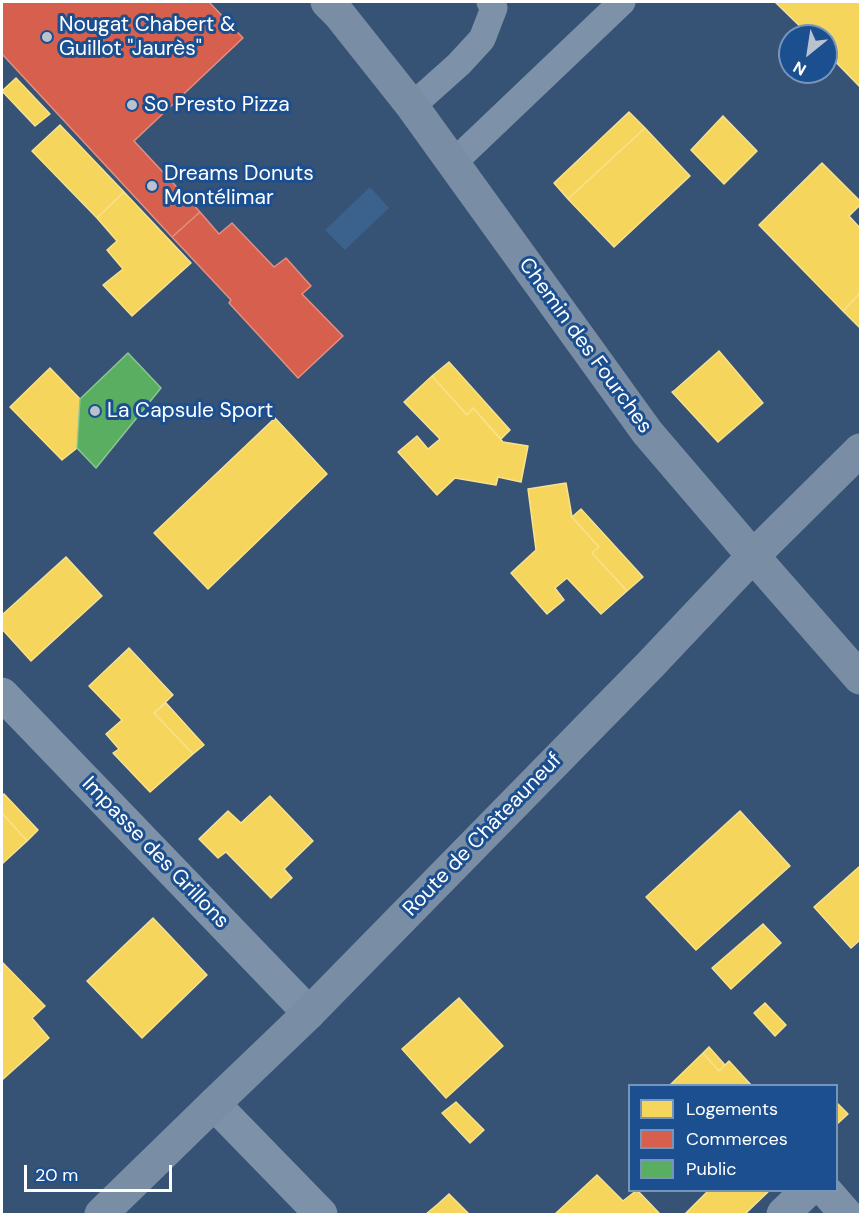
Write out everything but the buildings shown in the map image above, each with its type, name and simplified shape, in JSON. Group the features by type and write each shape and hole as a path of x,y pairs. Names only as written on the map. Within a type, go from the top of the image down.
{"main road":[{"name":"Chemin des Fourches","path":"327,2 412,106 647,432 861,678"},
{"name":"Route de Châteauneuf","path":"101,1215 309,1013 753,556 861,450"}],"street":[{"name":"Impasse des Grillons","path":"2,694 309,1013"},
{"path":"214,1104 321,1215"},
{"path":"783,1215 807,1192"},
{"path":"826,1192 846,1215"}],"lane":[{"path":"412,106 459,64 482,39 494,8 490,2"},
{"path":"453,163 622,2"}],"water":[{"path":"370,187 389,208 345,250 325,230"}],"place":[{"name":"Nougat Chabert & Guillot \"Jaurès\"","path":"47,37"},
{"name":"So Presto Pizza","path":"132,105"},
{"name":"Dreams Donuts Montélimar","path":"152,186"},
{"name":"La Capsule Sport","path":"95,411"}]}
